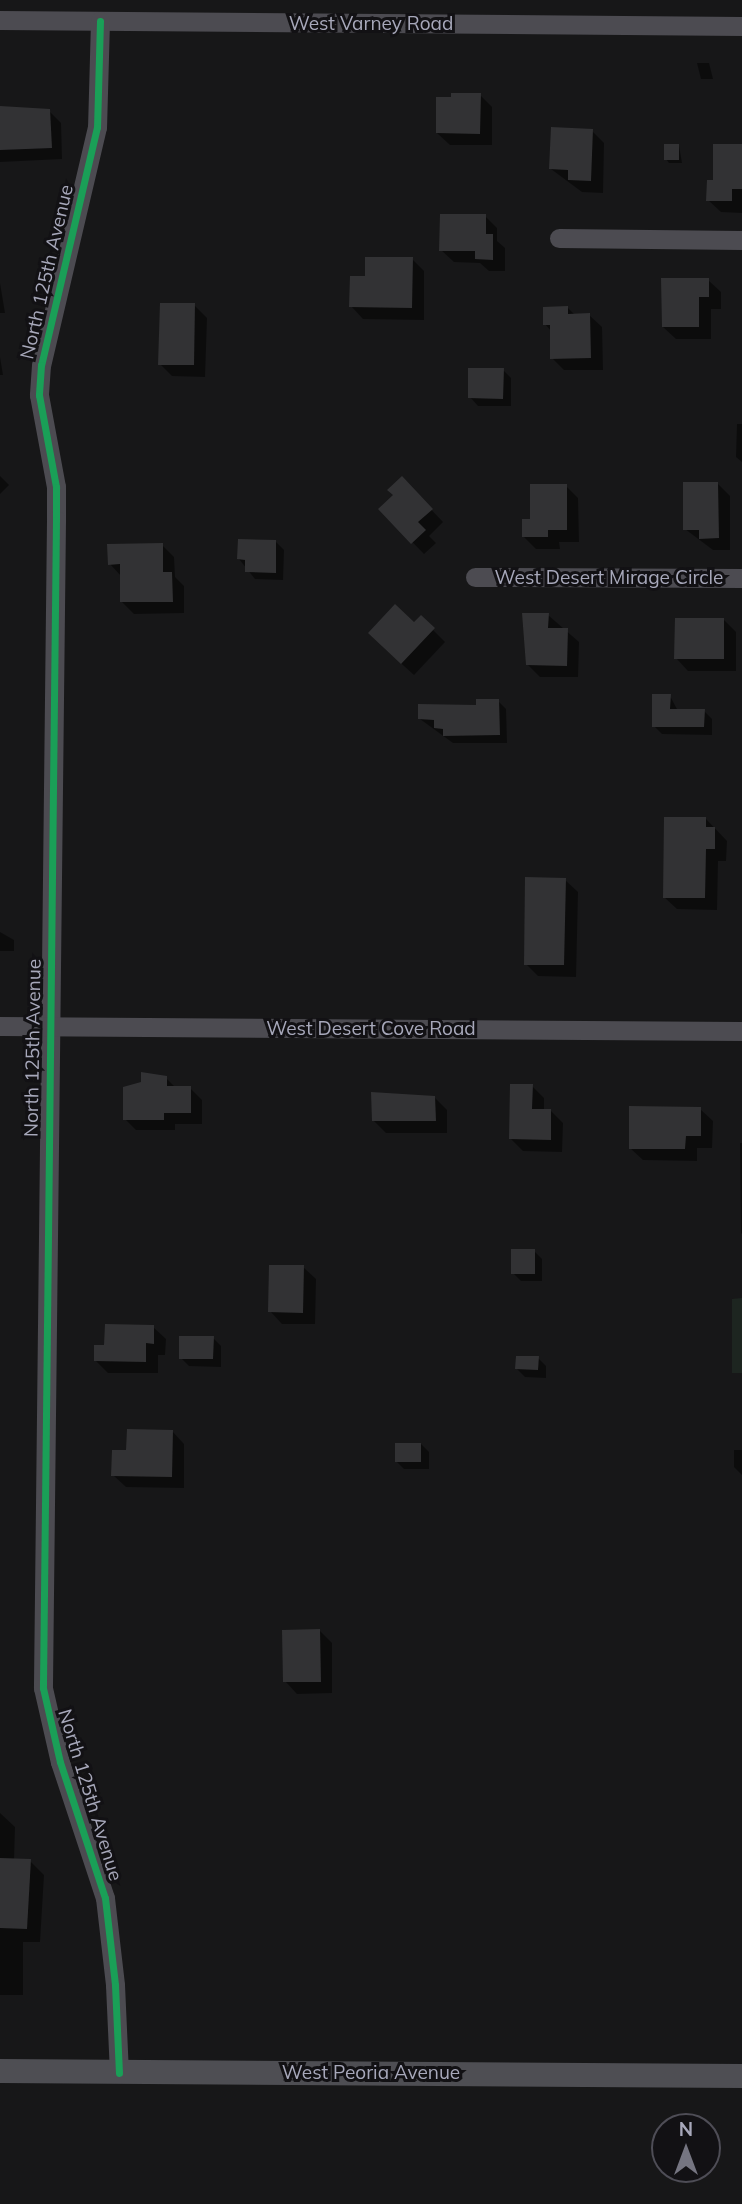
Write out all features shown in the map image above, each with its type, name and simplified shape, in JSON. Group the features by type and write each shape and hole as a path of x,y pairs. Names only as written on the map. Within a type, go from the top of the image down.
{"main road":[{"name":"West Peoria Avenue","path":"0,2071 742,2076"}],"street":[{"name":"West Varney Road","path":"0,20 742,26"},
{"name":"North 125th Avenue","path":"100,21 97,127 41,365 39,395 56,487 43,1688 60,1762 105,1898 115,1985 119,2073"},
{"path":"559,238 742,240"},
{"name":"West Desert Mirage Circle","path":"475,577 742,578"},
{"name":"West Desert Cove Road","path":"0,1026 742,1031"}],"shaded area":[{"path":"742,1298 742,1373 732,1373 732,1299"}],"building":[{"path":"451,93 481,93 480,134 436,133 436,97 451,97"},
{"path":"0,106 50,109 52,148 0,150"},
{"path":"551,127 593,129 591,181 568,180 568,170 549,169"},
{"path":"664,144 679,144 679,160 664,160"},
{"path":"713,144 742,144 742,189 732,189 732,201 706,201 707,180 713,180"},
{"path":"440,214 486,214 486,234 493,234 493,260 475,259 475,251 439,251"},
{"path":"365,257 413,257 412,308 349,307 350,276 365,276"},
{"path":"661,278 709,278 709,297 699,297 699,327 662,327"},
{"path":"160,303 195,303 194,365 158,365"},
{"path":"568,306 568,314 590,313 591,358 550,359 550,325 543,325 543,307"},
{"path":"468,368 504,368 503,399 468,398"},
{"path":"402,476 433,509 418,522 426,530 411,544 378,509 393,495 387,490"},
{"path":"683,482 718,482 719,538 699,539 699,530 683,530"},
{"path":"530,484 567,484 567,530 548,530 548,537 522,537 522,519 530,519"},
{"path":"238,539 276,540 276,573 245,572 245,560 237,559"},
{"path":"163,543 163,572 172,572 173,602 120,602 120,564 108,565 107,544"},
{"path":"395,604 414,622 421,615 435,628 401,664 368,633"},
{"path":"522,613 549,613 548,628 568,628 567,666 526,665"},
{"path":"675,618 724,618 724,659 674,659"},
{"path":"652,694 671,694 670,709 705,709 704,727 652,727"},
{"path":"476,699 499,699 500,735 443,736 443,729 434,728 434,720 418,719 418,704 476,705"},
{"path":"664,817 706,817 706,827 715,827 715,849 706,849 705,898 663,898"},
{"path":"525,877 566,878 564,965 524,965"},
{"path":"141,1072 167,1076 167,1086 191,1086 191,1113 164,1113 164,1120 123,1120 123,1087 141,1082"},
{"path":"510,1084 533,1084 532,1109 551,1109 551,1140 509,1139"},
{"path":"371,1092 435,1096 436,1121 372,1121"},
{"path":"629,1106 701,1107 701,1136 686,1136 685,1149 629,1149"},
{"path":"511,1249 535,1249 535,1274 511,1274"},
{"path":"269,1265 304,1265 303,1313 268,1312"},
{"path":"105,1324 154,1325 154,1344 146,1343 146,1362 94,1361 94,1345 104,1345"},
{"path":"179,1336 214,1336 213,1359 179,1359"},
{"path":"516,1356 539,1356 538,1370 515,1369"},
{"path":"127,1429 173,1430 172,1477 111,1476 112,1450 126,1450"},
{"path":"395,1443 421,1443 421,1462 395,1462"},
{"path":"320,1629 321,1682 283,1682 282,1630"},
{"path":"0,1858 31,1859 27,1929 0,1928"}],"cycle path":[{"path":"100,21 97,127 41,365 39,395 56,487 43,1688 60,1762 105,1898 115,1985 119,2073"}]}
